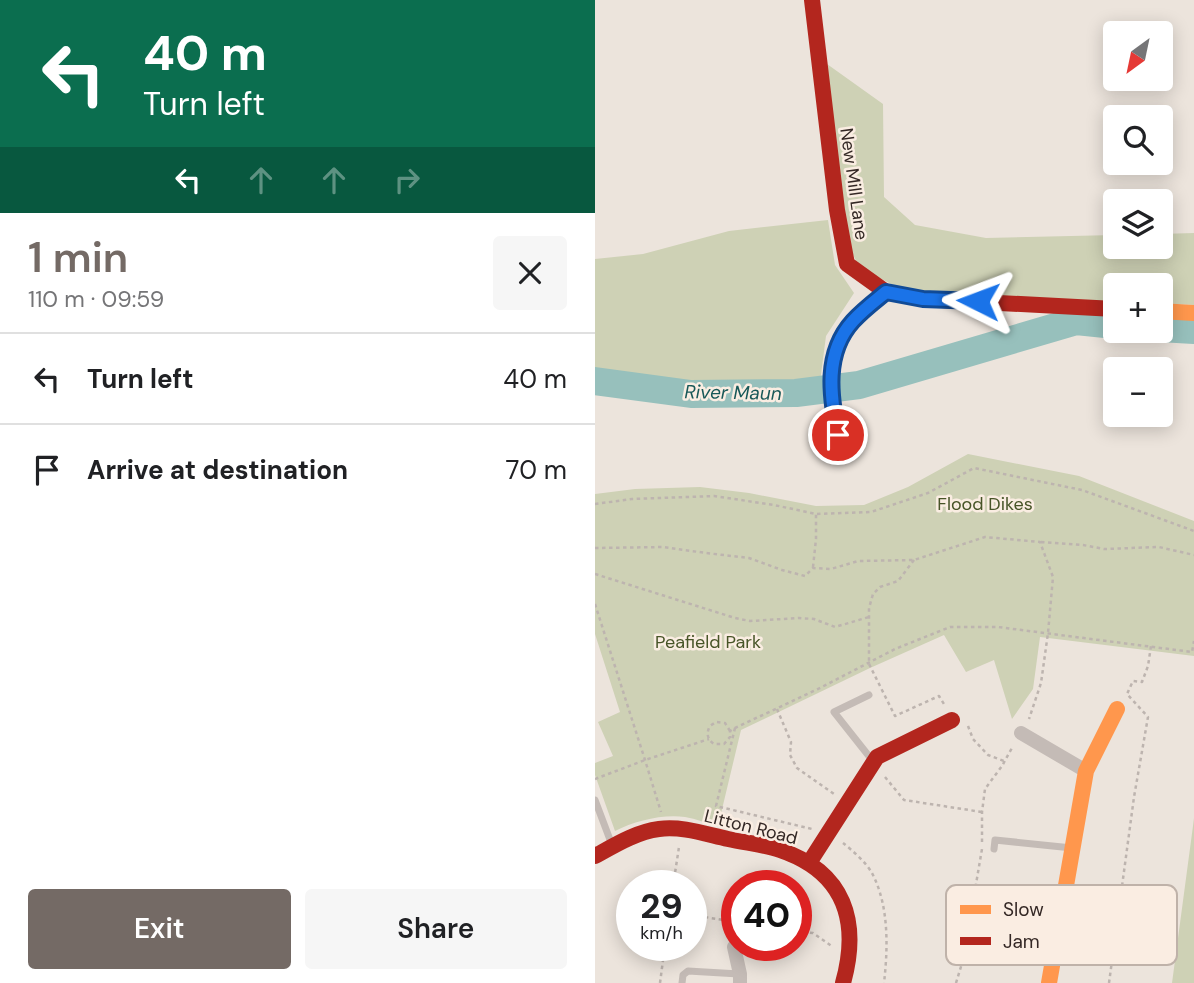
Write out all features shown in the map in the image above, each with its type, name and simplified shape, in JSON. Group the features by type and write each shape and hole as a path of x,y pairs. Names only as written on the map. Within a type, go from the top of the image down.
{"street":[{"name":"New Mill Lane","path":"811,0 837,210 847,264 886,292 923,299 1103,308"},
{"path":"1173,312 1194,313"},
{"path":"1066,885 1086,771 1117,709"},
{"path":"809,863 877,757 958,719"},
{"path":"1021,733 1086,771"},
{"name":"Litton Road","path":"595,856 636,834 674,829 790,853 827,876 848,912 852,934 848,982"},
{"path":"737,961 740,979"},
{"path":"1049,983 1052,965"}],"lane":[{"path":"838,435 831,397 831,368 837,346 854,320 886,292"},
{"path":"869,695 834,712 873,762"},
{"path":"595,800 612,847"},
{"path":"994,849 995,840 1073,848"},
{"path":"682,983 683,975 688,971 740,979"}],"path":[{"path":"595,504 632,499 714,496 816,514 871,512 928,493 974,468 1082,490 1194,531"},
{"path":"595,548 663,547 706,552 748,558 805,576 813,568 816,514"},
{"path":"813,568 831,569 858,561 915,560 985,537 1104,549 1159,547 1194,555"},
{"path":"976,885 982,849 985,789 1002,766 1028,720 1041,683 1053,577 1040,542"},
{"path":"915,560 898,581 880,587 873,594 869,608 869,664 895,716 939,696 988,755 1004,761"},
{"path":"595,574 750,621 799,618 814,619 835,626 869,617"},
{"path":"595,604 645,760 674,829 673,870"},
{"path":"730,731 895,649 950,627 998,627 1192,652 1194,641"},
{"path":"1122,885 1148,717 1128,694 1133,681 1142,682 1151,646"},
{"path":"777,709 791,741 790,755 797,768 847,803"},
{"path":"716,722 725,723 730,731 730,737 724,744 718,745 709,738 708,729 716,722"},
{"path":"735,728 716,806 828,833 852,850 872,873 884,906 884,983"},
{"path":"595,779 709,738"},
{"path":"873,762 904,800 982,812"},
{"path":"812,933 851,958"},
{"path":"660,983 663,961"},
{"path":"956,983 961,965"},
{"path":"1109,983 1111,965"}],"green space":[{"path":"827,64 883,104 884,197 915,225 986,238 1103,235 1103,259 1173,259 1173,234 1194,233 1194,305 1173,304 1173,273 1103,273 1103,301 908,293 859,267 847,242"},
{"path":"828,220 835,265 854,293 826,336 820,382 699,382 595,371 595,259 643,254 729,231"},
{"name":"Peafield Park","path":"968,454 1079,476 1194,521 1194,656 1040,637 1033,689 1012,719 994,660 966,672 944,635 741,730 718,826 685,817 658,817 615,831 595,775 595,763 613,756 598,722 620,712 595,634 595,494 635,489 700,487 816,506 864,505 908,487"},
{"path":"1194,818 1194,983 1172,983 1174,965 1177,965 1177,946"}],"waterway":[{"name":"River Maun","path":"595,381 691,394 796,393 859,385 1076,321 1103,324"},
{"name":"River Maun","path":"1173,329 1194,330"}],"traffic: slow":[{"path":"1173,312 1194,313"},
{"path":"1066,885 1086,771 1117,709"},
{"path":"1049,983 1052,965"}],"traffic: jam":[{"path":"812,0 837,210 847,264 886,292 923,299 1103,308"},
{"path":"809,863 877,757 952,720"},
{"path":"595,856 634,836 668,828 767,846 802,860 820,871 842,902 848,920 849,940 843,983"}],"route":[{"path":"838,435 831,397 831,368 837,346 854,320 886,292 923,299 978,301"}],"park label":[{"name":"Flood Dikes","path":"985,504"}]}
